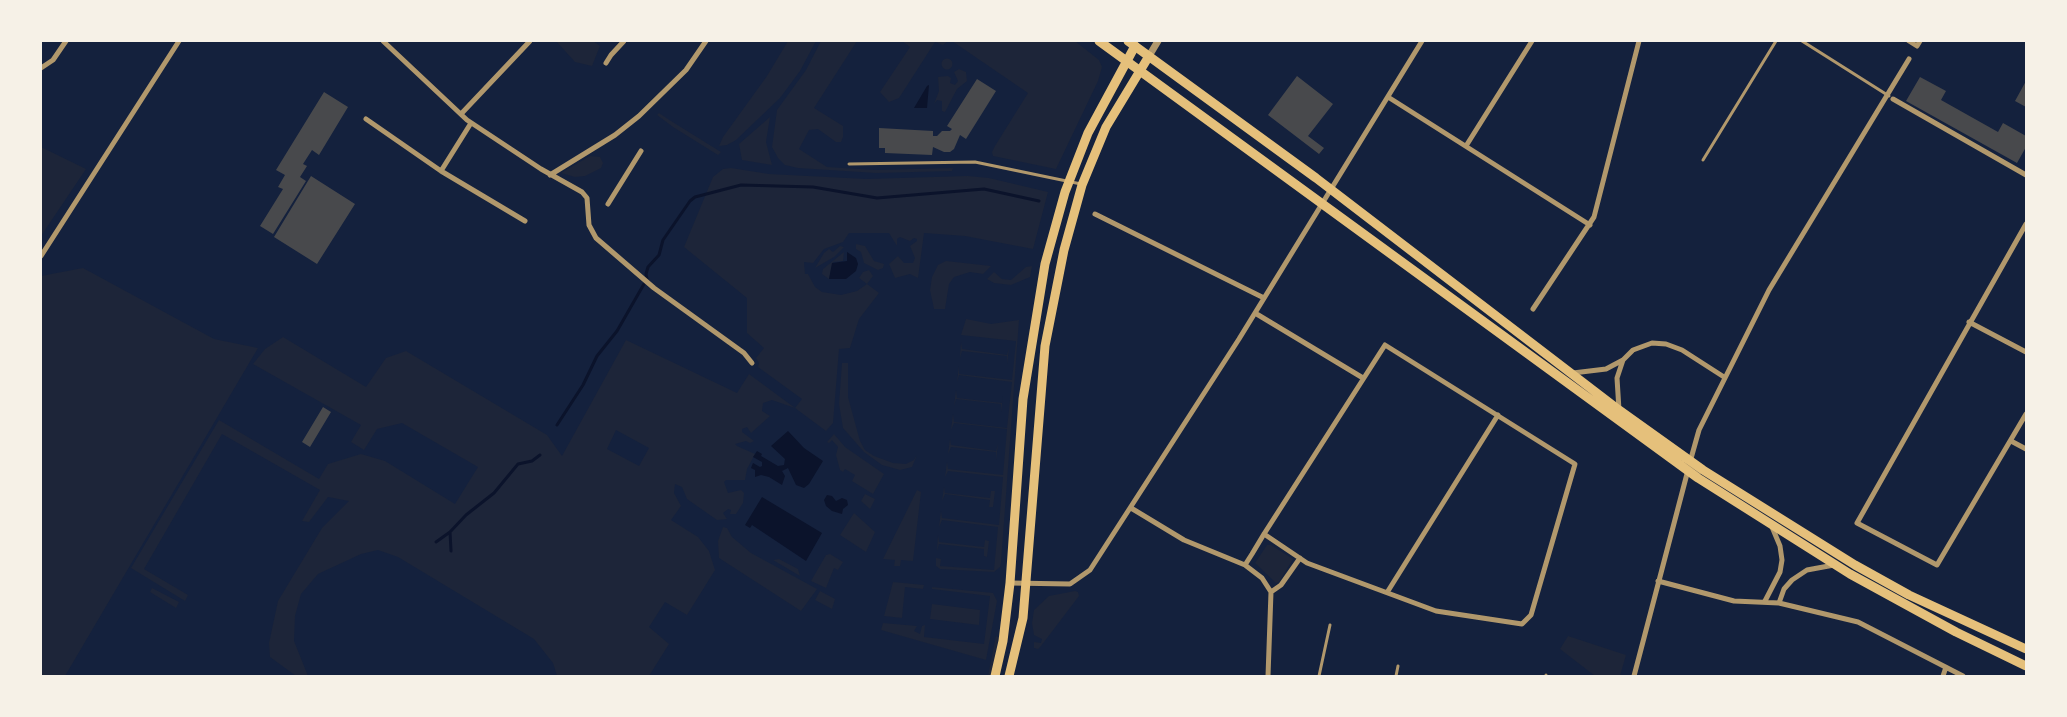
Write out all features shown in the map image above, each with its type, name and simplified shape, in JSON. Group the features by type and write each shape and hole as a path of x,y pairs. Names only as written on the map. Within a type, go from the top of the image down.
{"main road":[{"path":"1100,41 1698,478 1835,564 1956,632 2026,666"},
{"path":"994,676 1003,641 1010,583 1023,399 1045,264 1069,181 1088,133 1134,43 1149,56 1331,189 1619,410 1718,481 1855,565 1909,595 2026,649"},
{"path":"1009,676 1023,618 1040,401 1046,346 1057,280 1082,184 1106,127 1149,56"},
{"path":"1023,399 1040,401"}],"street":[{"path":"41,68 53,60 66,41"},
{"path":"41,256 179,41"},
{"path":"383,41 471,123 550,175 582,192 586,198 589,225 596,238 654,288 744,353 752,363"},
{"path":"460,114 530,41"},
{"path":"606,63 624,41"},
{"path":"550,175 615,135 639,116 682,75 706,41"},
{"path":"1149,56 1158,41"},
{"path":"1010,583 1062,586 1079,580 1090,570 1132,508 1255,313 1422,41"},
{"path":"1466,146 1532,41"},
{"path":"1533,309 1590,225 1598,206 1638,41"},
{"path":"1909,41 1919,44"},
{"path":"1634,676 1699,430 1724,377 1784,262 1908,59"},
{"path":"1388,97 1590,225"},
{"path":"1893,99 2026,175"},
{"path":"366,119 441,171 525,221"},
{"path":"441,171 471,123"},
{"path":"608,204 641,152"},
{"path":"1095,214 1264,298"},
{"path":"2026,224 1857,523 1937,565 2026,414"},
{"path":"1255,313 1363,378"},
{"path":"1969,322 2026,352"},
{"path":"1570,373 1589,373 1606,369 1623,360 1633,350 1652,343 1666,344 1682,350 1724,377"},
{"path":"1245,565 1264,534 1384,345 1575,464 1528,620 1518,624 1449,614 1300,558 1264,534"},
{"path":"1619,410 1617,378 1623,360"},
{"path":"1388,591 1498,415"},
{"path":"2011,441 2026,449"},
{"path":"1132,508 1184,540 1245,565 1262,578 1271,592 1268,676"},
{"path":"1765,601 1780,572 1782,560 1780,546 1772,526"},
{"path":"1271,592 1281,585 1300,558"},
{"path":"1779,603 1784,589 1801,573 1817,567 1835,564"},
{"path":"1658,581 1734,601 1779,603 1858,622 1963,676"},
{"path":"1943,676 1946,667"}],"lane":[{"path":"1703,160 1776,41"},
{"path":"1802,41 1893,99"},
{"path":"849,164 975,162 1082,184"},
{"path":"1319,676 1330,625"},
{"path":"1396,676 1398,666"}],"shaded area":[{"path":"556,41 593,41 600,46 592,66 575,62"},
{"path":"788,41 816,41 800,71 780,98 736,140 727,145 719,146 723,137 767,76"},
{"path":"821,41 857,41 814,108 843,126 843,137 841,142 836,142 818,129 809,130 799,149 827,167 876,170 953,168 952,171 876,173 798,168 785,165 778,158 772,147 777,110 806,70"},
{"path":"902,41 948,41 943,45 935,42 899,98 889,102 880,92 910,47"},
{"path":"952,41 1075,41 1099,60 1102,67 1098,81 1056,169 993,156 992,152 995,146 1028,93"},
{"path":"947,58 953,64 947,70 941,64"},
{"path":"959,69 966,72 967,81 957,89 945,112 942,111 942,101 937,100 934,104 939,91 938,77 948,76 951,78 950,83 955,85 958,81 954,72"},
{"path":"929,85 927,108 914,108 927,86"},
{"path":"659,113 721,152 718,155 673,127 657,115"},
{"path":"770,117 766,142 772,165 742,160 739,144"},
{"path":"41,147 86,169 41,236"},
{"path":"590,156 600,157 603,163 601,168 585,176 575,177 561,173"},
{"path":"731,168 769,174 866,179 968,176 989,178 1048,192 1033,249 965,236 924,233 918,278 910,274 895,278 889,264 898,256 904,263 913,263 915,258 910,246 917,239 914,238 910,241 900,237 897,239 897,246 889,233 849,233 843,242 824,249 813,263 804,262 805,274 808,274 815,287 822,292 841,295 857,291 867,284 879,293 859,319 850,348 839,349 833,423 826,431 795,408 802,399 758,367 759,363 756,358 764,348 747,333 747,298 684,247 713,177 723,169"},
{"path":"856,244 865,246 874,261 884,264 883,268 878,270 864,263 861,252 856,249"},
{"path":"840,246 844,247 834,257 815,268 824,253 829,249 833,252"},
{"path":"844,252 843,261 833,262 829,279 822,274 823,269"},
{"path":"847,252 856,258 858,264 856,271 846,279 829,279 832,263 847,261"},
{"path":"946,261 991,266 983,274 970,272 954,277 949,284 945,309 934,309 930,290 932,277 938,265"},
{"path":"1032,266 1030,277 1011,285 994,283 987,279 994,272 1002,279 1011,280 1026,267"},
{"path":"83,268 214,339 258,348 65,676 41,676 41,276"},
{"path":"869,270 873,276 867,284 859,278 863,272"},
{"path":"966,319 991,324 1019,320 1001,562 1000,567 994,572 940,569 936,566 936,558 941,559 940,566 994,570 998,527 942,520 939,527 941,511 942,518 999,525 1003,477 948,471 945,477 947,462 948,469 1003,475 1007,429 954,423 951,430 953,414 954,422 1007,428 1012,382 959,375 957,382 959,366 959,374 1012,380 1016,341 961,335"},
{"path":"283,337 366,387 386,358 406,351 547,435 562,456 626,340 737,393 749,374 795,408 772,400 763,403 762,411 770,416 751,433 747,427 742,429 742,432 754,441 735,444 755,454 747,469 745,480 726,480 724,482 728,493 741,490 744,493 743,503 736,514 730,514 731,510 728,509 723,513 727,519 717,520 687,499 682,487 675,484 674,493 681,506 671,520 698,537 709,551 715,570 687,615 665,602 649,627 669,644 649,676 557,676 553,663 534,639 398,557 378,550 361,554 318,574 301,594 295,616 294,641 308,676 296,676 270,657 269,643 278,601 322,528 349,501 328,497 309,522 302,521 320,490 222,434 144,569 188,595 185,601 131,568 219,420 319,479 328,464 361,454 385,461 455,504 478,467 402,423 377,429 364,450 351,442 361,425 253,364 265,349","holes":["616,430 649,448 639,466 607,449"]},
{"path":"961,342 962,349 1007,355 1009,348 1007,364 1007,356 962,351 960,358"},
{"path":"842,363 848,363 848,397 860,441 865,450 874,456 893,463 906,464 914,460 917,455 912,467 900,470 882,465 864,452 843,428 839,404"},
{"path":"956,390 957,398 1002,403 1003,396 1001,412 1001,404 956,399 954,406"},
{"path":"788,431 804,448 823,461 809,484 804,488 796,485 788,468 782,471 785,476 782,485 769,477 761,475 755,477 755,470 751,468 753,463 760,467 762,466 762,462 753,457 757,451 762,454 761,456 778,466 784,465 785,459 771,446"},
{"path":"834,434 845,447 884,474 873,494 852,481 855,475 845,469 843,472 840,470 836,455 838,447 832,440 829,443 827,442"},
{"path":"950,439 951,445 996,451 998,444 996,460 996,452 951,447 948,454"},
{"path":"944,487 945,493 990,498 991,491 995,491 993,507 989,507 990,500 945,494 942,501"},
{"path":"917,490 921,492 913,561 901,560 900,566 894,566 895,560 883,559"},
{"path":"865,494 875,499 870,509 861,501"},
{"path":"827,495 832,496 836,501 842,498 847,500 848,505 843,509 842,514 832,511 826,506 824,500"},
{"path":"762,497 822,533 806,561 752,525 750,528 745,525"},
{"path":"854,513 875,532 866,552 840,535"},
{"path":"723,527 727,528 732,537 751,553 817,589 801,611 719,558 718,541"},
{"path":"938,535 939,542 984,547 985,540 989,541 987,557 984,556 984,549 939,544 937,551"},
{"path":"1267,545 1271,545 1293,559 1279,582 1276,583 1255,563"},
{"path":"830,554 843,562 838,570 834,568 826,588 811,581 826,555"},
{"path":"779,559 798,569 800,576 773,560"},
{"path":"893,582 924,585 923,589 905,587 902,618 884,616"},
{"path":"932,587 993,593 997,601 986,660 881,630 883,623 917,626 914,631 920,634 922,626 925,625 924,637 984,644 990,596 932,589"},
{"path":"152,588 179,602 176,608 150,592"},
{"path":"820,591 835,599 832,609 815,600"},
{"path":"1078,592 1079,596 1041,646 1038,649 1034,648 1034,642 1041,643 1042,639 1034,635 1032,623 1034,610 1049,596"},
{"path":"932,604 980,610 979,625 930,619"},
{"path":"996,636 999,637 992,669 990,676 988,676"},
{"path":"1568,636 1626,655 1620,676 1595,676 1560,649"}],"building":[{"path":"1297,76 1333,104 1308,136 1324,148 1319,154 1268,115"},
{"path":"1920,77 1946,91 1941,100 1998,132 2003,123 2026,136 2026,147 2017,163 1906,101"},
{"path":"977,79 996,91 966,139 960,135 954,149 950,152 944,152 933,147 932,155 885,153 885,148 879,148 879,128 933,131 933,136 937,136 942,131 950,131 952,129 947,126"},
{"path":"2026,81 2026,107 2015,101"},
{"path":"324,92 348,107 319,155 312,150 303,164 307,166 300,177 306,181 273,234 260,226 283,189 278,187 285,175 276,170"},
{"path":"311,176 355,204 317,264 274,237"},
{"path":"323,407 331,412 310,447 302,442"}],"waterway":[{"path":"647,279 648,267 659,255 663,240 690,201 695,197 741,185 813,187 877,198 984,189 1039,201"},
{"path":"557,425 583,385 597,356 617,331 644,284"},
{"path":"436,542 494,493 518,464 532,461 540,455"},
{"path":"450,532 451,551"}]}
